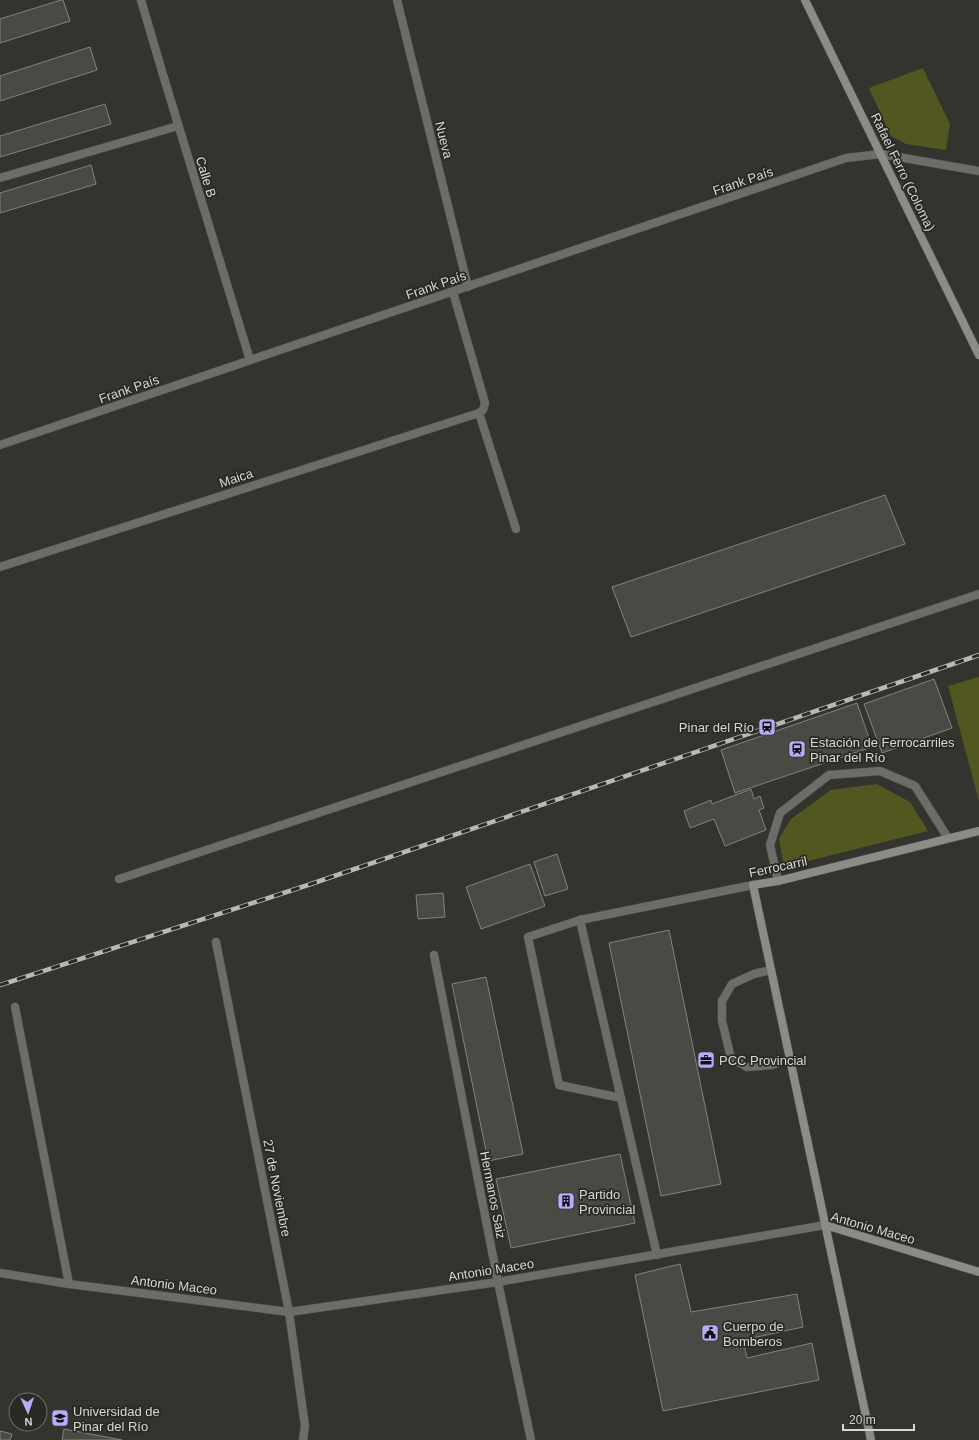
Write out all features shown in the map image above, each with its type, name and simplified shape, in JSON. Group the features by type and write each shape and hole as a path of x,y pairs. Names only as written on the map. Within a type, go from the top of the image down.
{"main road":[{"name":"Rafael Ferro (Coloma)","path":"805,0 979,355"},
{"name":"Ferrocarril","path":"753,885 778,881 979,831"},
{"path":"753,885 870,1440"},
{"name":"Antonio Maceo","path":"825,1225 979,1272"}],"street":[{"name":"Calle B","path":"141,0 250,360"},
{"name":"Nueva","path":"397,0 468,287"},
{"path":"0,178 178,126"},
{"name":"Frank País","path":"0,446 846,158 881,154 979,171"},
{"path":"453,292 485,403 483,410 479,413 516,530"},
{"name":"Maica","path":"0,567 479,413"},
{"path":"119,879 979,594"},
{"path":"778,881 770,845 780,813 829,775 880,771 914,786 948,838"},
{"name":"Ferrocarril","path":"621,1098 560,1085 528,937 580,920 753,885"},
{"path":"580,920 657,1255"},
{"name":"27 de Noviembre","path":"216,942 289,1312 305,1426 303,1440"},
{"name":"Hermanos Saiz","path":"434,955 498,1282 531,1440"},
{"path":"771,970 754,974 732,984 722,1001 722,1021 731,1058 747,1067 772,1065 790,1059"},
{"path":"16,1007 69,1284"},
{"name":"Antonio Maceo","path":"0,1273 69,1284 289,1312 498,1282 825,1225"}],"green space":[{"path":"923,68 950,124 946,150 906,144 891,136 869,88"},
{"path":"979,677 979,801 948,686"},
{"path":"877,784 910,802 928,831 784,867 779,839 791,819 831,790"}],"building":[{"path":"63,0 70,21 0,43 0,19"},
{"path":"90,47 97,70 0,101 0,76"},
{"path":"105,104 111,124 0,157 0,136"},
{"path":"91,165 96,184 0,213 0,193"},
{"path":"885,495 905,544 631,637 612,587"},
{"path":"934,679 952,728 882,753 864,704"},
{"name":"Estación de Ferrocarriles Pinar del Río","path":"857,703 872,747 735,793 721,750"},
{"path":"751,789 754,799 760,796 764,808 759,810 766,830 725,846 714,819 690,828 684,811 711,800 712,804"},
{"path":"557,854 568,889 545,896 534,862"},
{"path":"530,864 545,906 481,929 466,887"},
{"path":"443,893 445,917 418,919 416,895"},
{"name":"Partido Provincial","path":"669,930 721,1184 661,1196 609,943"},
{"path":"486,977 523,1154 488,1161 452,984"},
{"name":"Partido Provincial","path":"620,1154 635,1223 511,1248 496,1179"},
{"name":"Cuerpo de Bomberos","path":"680,1264 691,1312 797,1294 803,1327 743,1340 747,1358 812,1343 819,1380 663,1411 635,1275"},
{"path":"64,1429 122,1440 62,1440"},
{"path":"0,1431 12,1434 10,1440 0,1440"}],"railway":[{"path":"0,985 308,885 979,655"}],"place":[{"name":"Pinar del Río","path":"767,727"},
{"name":"Estación de Ferrocarriles Pinar del Río","path":"797,749"},
{"name":"PCC Provincial","path":"706,1060"},
{"name":"Partido Provincial","path":"566,1201"},
{"name":"Cuerpo de Bomberos","path":"710,1333"},
{"name":"Universidad de Pinar del Río","path":"60,1418"}]}
